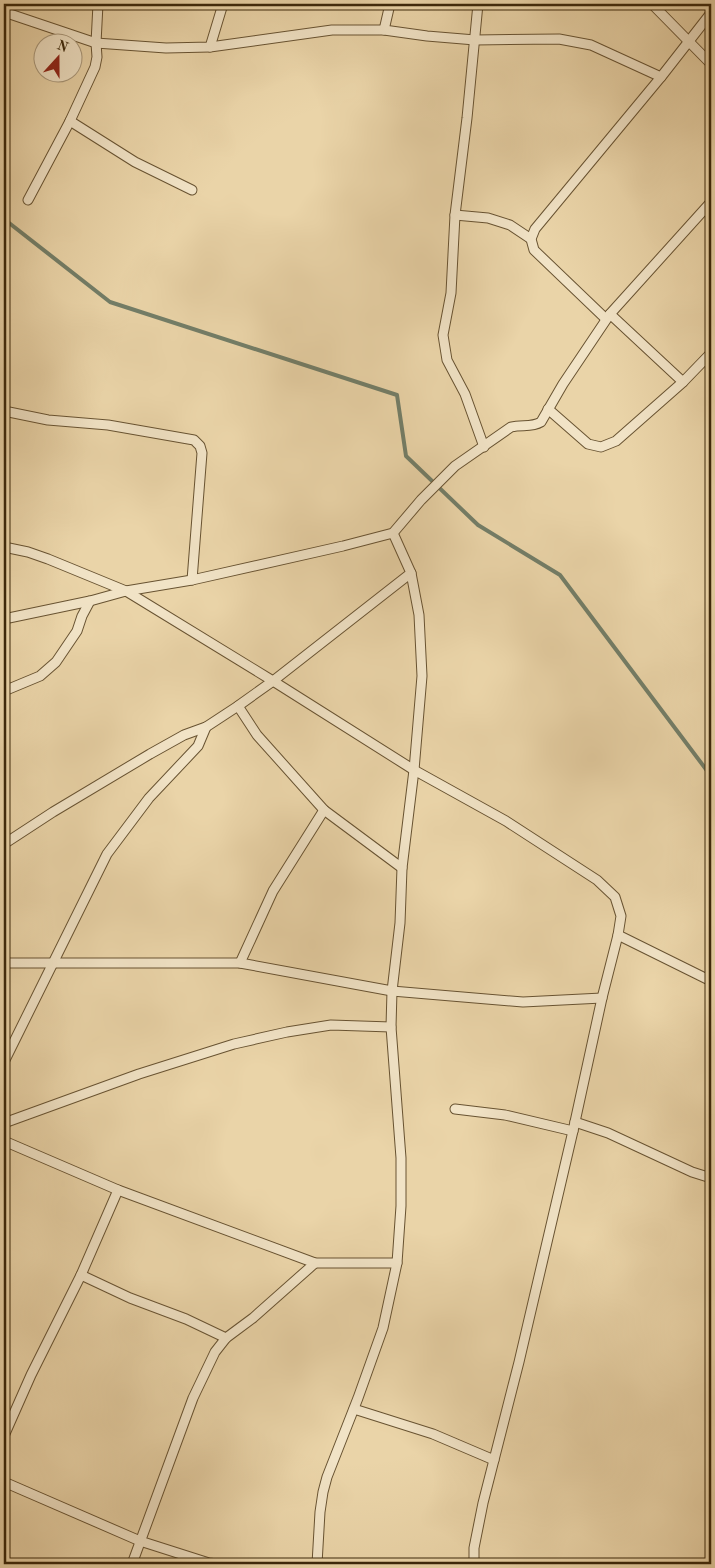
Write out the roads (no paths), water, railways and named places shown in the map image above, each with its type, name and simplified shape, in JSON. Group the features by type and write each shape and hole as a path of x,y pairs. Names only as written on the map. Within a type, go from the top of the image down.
{"street":[{"path":"28,200 70,121 95,67 98,4"},
{"path":"210,47 223,4"},
{"path":"384,30 390,4"},
{"path":"478,4 476,40 456,215 451,294 443,335 447,360 465,394 484,446"},
{"path":"652,4 711,64"},
{"path":"4,12 96,43 166,48 210,47 332,30 384,30 476,40 559,38 591,45 661,77"},
{"path":"683,382 534,250 531,239 535,229 690,42 711,13"},
{"path":"70,121 136,162 192,190"},
{"path":"4,619 90,601 126,591 192,580 393,533 421,500 455,466 512,427 517,425 529,426 541,422 608,316 711,202"},
{"path":"456,215 488,218 510,225 531,239"},
{"path":"548,409 588,444 601,447 616,442 683,382 711,353"},
{"path":"4,411 48,420 108,425 194,440 200,446 202,453 192,580"},
{"path":"316,1564 320,1512 327,1477 383,1328 397,1263 401,1206 401,1158 392,1028 392,991 400,923 402,868 414,770 422,676 419,616 411,573 393,533"},
{"path":"4,547 48,559 126,591 414,770 506,821 597,880 615,897 621,916 618,935 519,1362 494,1460 476,1539 474,1564"},
{"path":"4,844 53,812 150,754 184,734 206,727 238,706 273,681 411,573"},
{"path":"4,692 40,676 56,662 76,631 90,601"},
{"path":"238,706 257,735 324,810 402,868"},
{"path":"4,1062 107,854 148,798 198,746 206,727"},
{"path":"240,963 277,885 324,810"},
{"path":"618,935 711,981"},
{"path":"4,963 240,963 392,991 523,1002 602,998"},
{"path":"4,1123 140,1074 234,1044 287,1032 331,1025 392,1028"},
{"path":"455,1109 608,1134 692,1172 711,1178"},
{"path":"4,1141 118,1190 314,1263 397,1263"},
{"path":"4,1436 31,1375 82,1275 118,1190"},
{"path":"132,1564 193,1398 215,1352 226,1338 253,1318 314,1263"},
{"path":"82,1275 130,1298 186,1319 226,1338"},
{"path":"354,1409 433,1434 494,1460"},
{"path":"4,1482 140,1541 212,1564"}],"waterway":[{"path":"4,219 110,302 397,395 406,456 478,525 560,575 711,776"}]}
